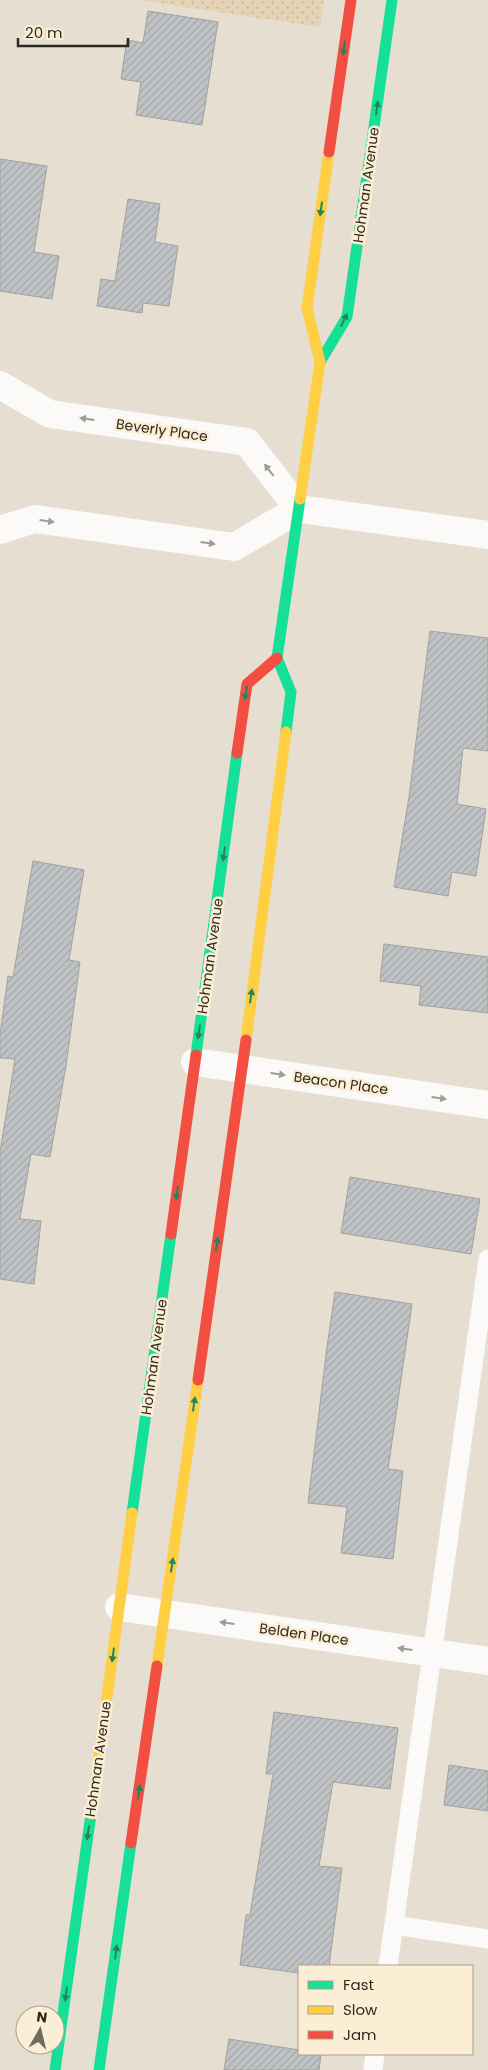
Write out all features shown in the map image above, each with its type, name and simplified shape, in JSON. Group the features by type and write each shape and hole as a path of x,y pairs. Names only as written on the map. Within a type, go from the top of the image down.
{"main road":[{"name":"Hohman Avenue","path":"320,362 307,308 350,0"},
{"name":"Hohman Avenue","path":"55,2070 247,684 277,658 320,362 347,316 392,0"},
{"path":"99,2070 242,1069 291,692 277,658"}],"street":[{"name":"Beverly Place","path":"0,385 50,414 247,442 298,509"},
{"path":"0,530 35,519 234,547 298,509 488,536"},
{"name":"Beacon Place","path":"195,1062 488,1105"},
{"name":"Belden Place","path":"119,1607 488,1661"}],"lane":[{"path":"388,1965 433,1653 479,1383 488,1259"},
{"path":"394,1925 488,1939"},
{"path":"373,2070 375,2055"}],"shaded area":[{"path":"139,0 324,0 320,27"}],"building":[{"path":"148,11 218,22 202,125 136,115 141,82 121,79 127,40 143,43"},
{"path":"0,159 47,166 34,252 59,256 52,299 0,291"},
{"path":"128,199 160,204 155,242 178,246 169,306 143,303 142,313 97,306 101,279 115,281"},
{"path":"430,631 488,638 488,751 463,748 457,804 486,809 476,876 452,872 448,896 394,887 409,797"},
{"path":"33,861 84,870 69,960 80,962 66,1066 50,1157 31,1154 20,1219 41,1221 34,1284 0,1279 0,1152 15,1059 0,1058 0,1035 8,976 13,977"},
{"path":"384,944 488,957 488,1013 419,1005 421,986 380,981"},
{"path":"350,1177 480,1199 471,1254 341,1233"},
{"path":"335,1292 412,1304 388,1469 403,1471 393,1559 341,1553 347,1507 308,1503"},
{"path":"274,1712 398,1728 390,1789 333,1782 319,1866 342,1868 329,1965 298,1965 298,1973 240,1965 246,1915 250,1915 273,1774 266,1774"},
{"path":"449,1765 488,1771 488,1811 444,1805"},
{"path":"229,2039 298,2050 298,2055 321,2055 319,2070 224,2070"}],"traffic: fast":[{"path":"320,362 347,317 392,0"},
{"path":"286,732 291,692 277,658 300,499"},
{"path":"196,1055 237,753"},
{"path":"132,1513 171,1234"},
{"path":"55,2070 91,1814"},
{"path":"99,2070 131,1843"}],"traffic: slow":[{"path":"300,499 320,362 307,308 329,152"},
{"path":"246,1040 286,732"},
{"path":"157,1666 198,1380"},
{"path":"91,1814 132,1513"}],"traffic: jam":[{"path":"329,152 351,0"},
{"path":"237,753 247,684 277,658"},
{"path":"198,1380 246,1040"},
{"path":"171,1234 196,1055"},
{"path":"131,1843 157,1666"}]}
